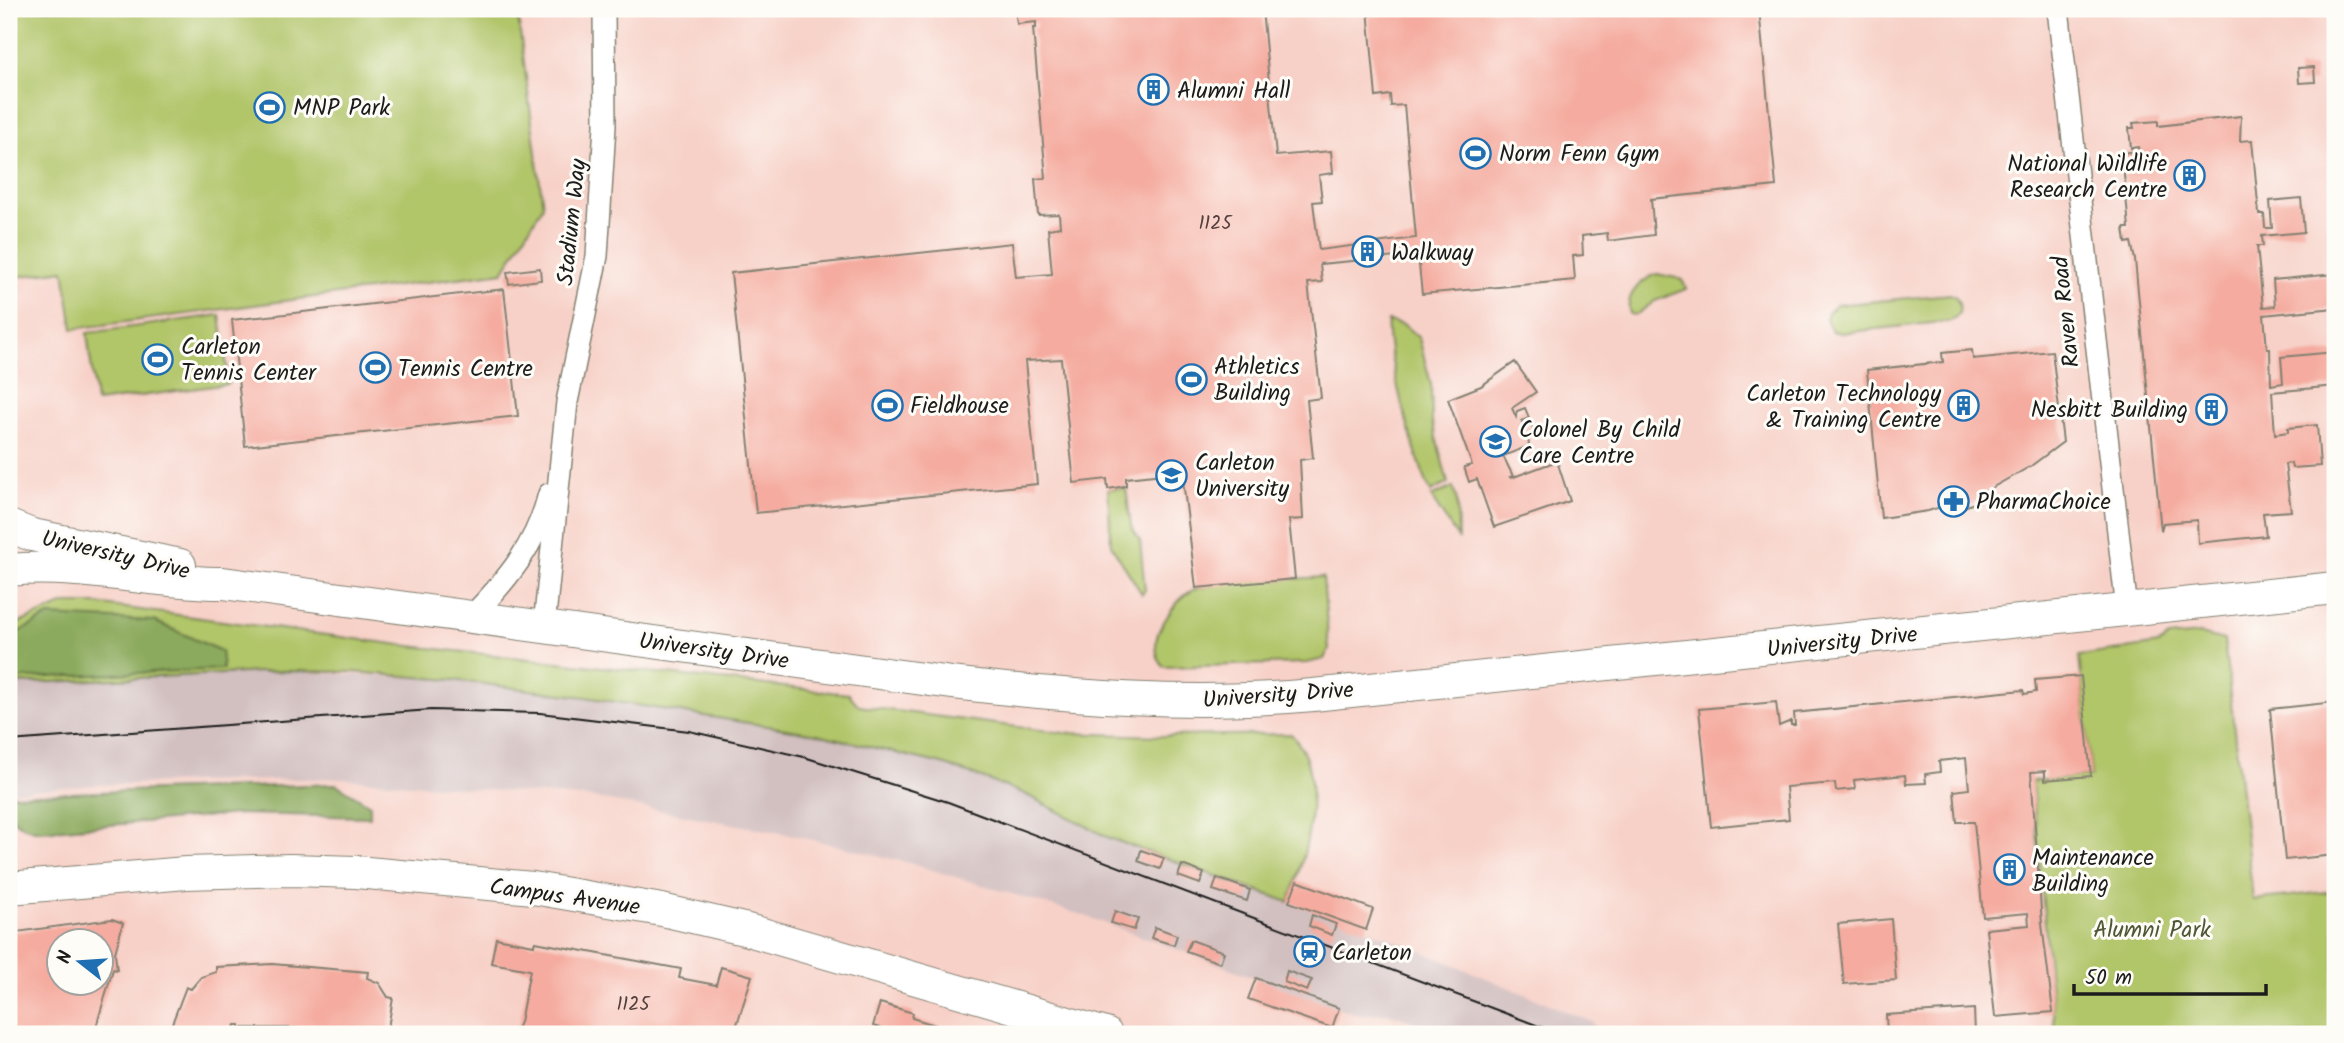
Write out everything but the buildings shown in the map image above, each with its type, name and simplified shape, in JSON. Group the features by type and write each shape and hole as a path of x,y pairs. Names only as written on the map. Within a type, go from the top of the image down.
{"street":[{"name":"Stadium Way","path":"471,617 503,584 532,543 547,503 562,438 598,245 605,126 604,9"},
{"name":"Raven Road","path":"2058,9 2127,610"},
{"name":"Stadium Way","path":"544,626 562,438"},
{"name":"University Drive","path":"9,526 32,535 172,563 223,583"},
{"name":"University Drive","path":"9,570 42,568 173,582 223,583 1007,690 1199,701 1313,695 2335,588"},
{"name":"Campus Avenue","path":"9,888 186,873 291,870 356,872 545,890 748,930 1106,1034"}],"shaded area":[{"name":"Carleton University","path":"9,9 2335,9 2335,1034 9,1034"},
{"path":"283,671 453,680 585,697 818,734 946,765 1023,793 1109,838 1387,937 1592,1022 1601,1034 1452,1034 1387,1013 1359,1015 1082,915 909,863 793,835 593,798 334,778 95,785 9,792 9,684"}],"green space":[{"name":"MNP Park","path":"9,9 517,9 543,206 503,272 73,329 64,270 9,278"},
{"path":"1657,274 1682,279 1686,289 1655,301 1636,315 1630,314 1629,301 1635,289"},
{"path":"1950,294 1956,297 1959,307 1957,317 1950,321 1841,333 1832,331 1826,320 1828,312 1836,305"},
{"name":"Carleton Tennis Center","path":"220,315 229,384 96,402 87,333"},
{"path":"1388,321 1404,325 1419,338 1431,384 1432,422 1448,483 1431,492 1403,406 1391,356"},
{"path":"1453,487 1457,501 1458,538 1431,497"},
{"path":"1126,488 1131,526 1140,541 1145,590 1142,594 1111,545 1108,489"},
{"path":"1323,577 1329,649 1324,659 1307,663 1164,667 1158,658 1156,642 1167,616 1183,597 1193,590 1234,583"},
{"path":"65,604 96,604 401,645 849,694 859,706 1064,733 1161,736 1291,734 1303,751 1309,770 1312,792 1307,839 1289,902 1109,838 1023,793 946,765 817,734 585,697 453,680 352,672 283,671 9,684 9,627"},
{"path":"49,616 154,621 221,651 223,669 9,679 9,637"},
{"name":"Alumni Park","path":"2200,634 2224,640 2253,900 2335,891 2335,1034 2055,1034 2032,781 2091,776 2079,656 2159,644 2169,637"},
{"path":"336,784 370,805 370,817 238,814 40,831 20,824 11,816 9,810 12,795"}],"tram line":[{"path":"9,741 431,710 540,713 689,731 804,757 948,802 1560,1034"}],"place":[{"name":"Alumni Hall","path":"1154,90"},
{"name":"MNP Park","path":"270,107"},
{"name":"Norm Fenn Gym","path":"1476,153"},
{"name":"National Wildlife Research Centre","path":"2190,176"},
{"name":"Walkway","path":"1368,252"},
{"name":"Carleton Tennis Center","path":"158,359"},
{"name":"Tennis Centre","path":"375,368"},
{"name":"Athletics Building","path":"1191,379"},
{"name":"Fieldhouse","path":"887,405"},
{"name":"Carleton Technology & Training Centre","path":"1964,406"},
{"name":"Nesbitt Building","path":"2211,409"},
{"name":"Colonel By Child Care Centre","path":"1496,442"},
{"name":"Carleton University","path":"1172,475"},
{"name":"PharmaChoice","path":"1953,501"},
{"name":"Maintenance Building","path":"2009,870"},
{"name":"Carleton","path":"1309,952"}]}
